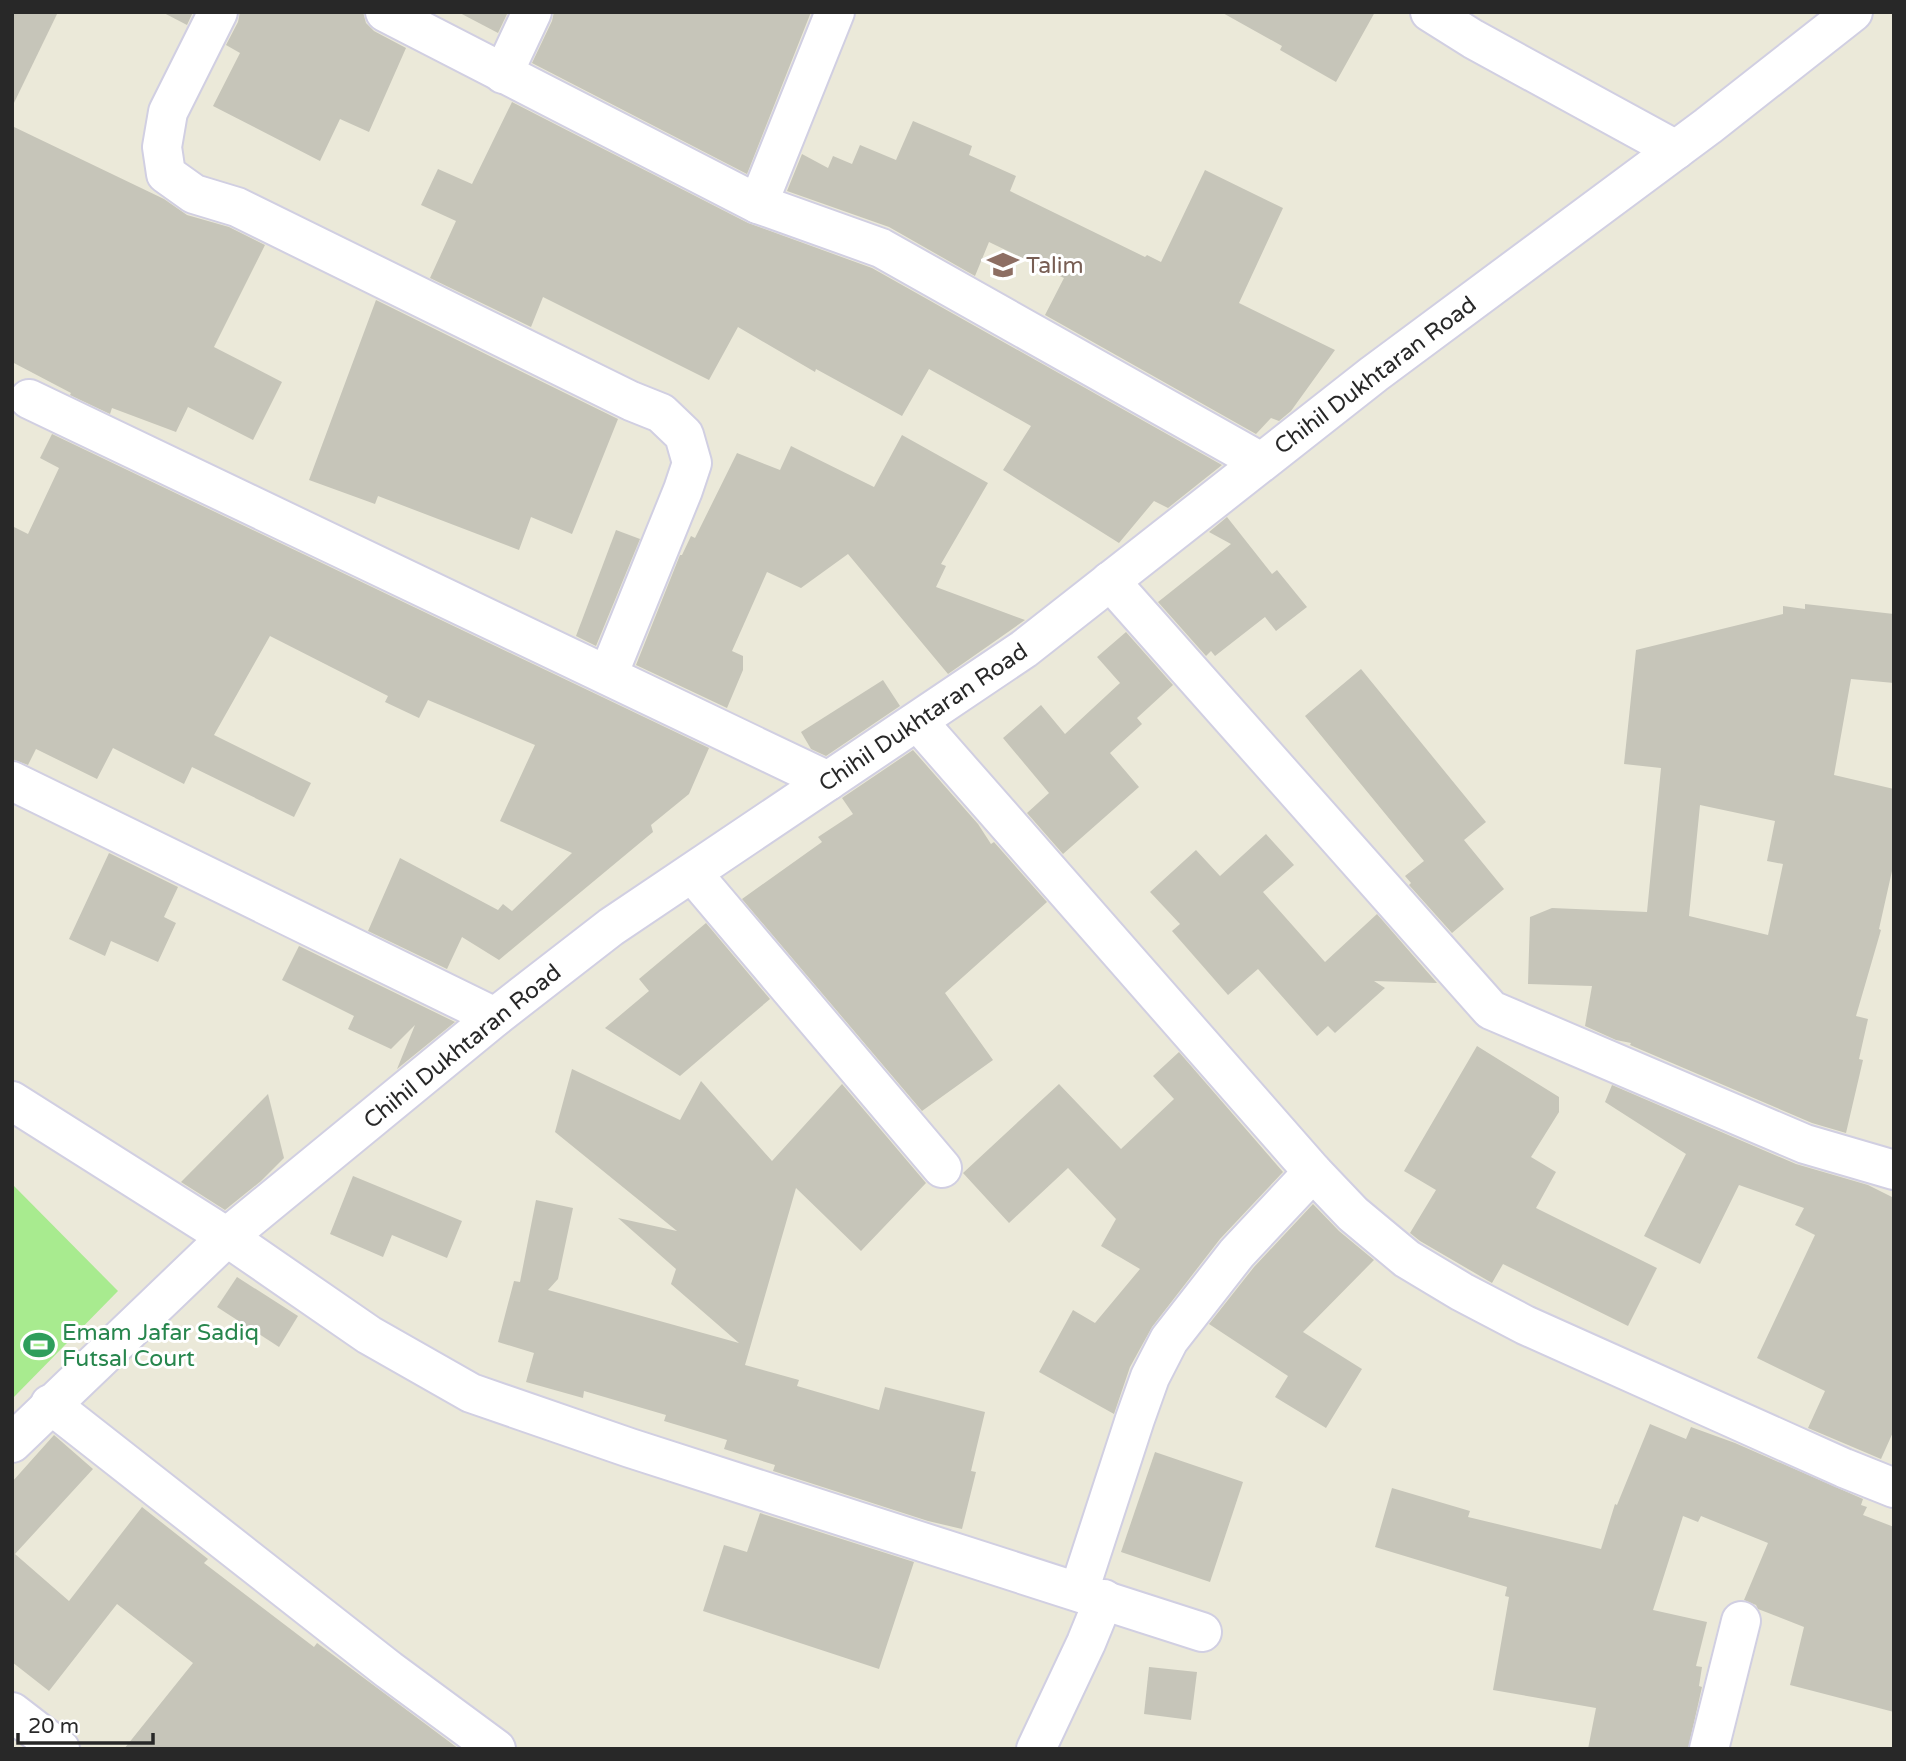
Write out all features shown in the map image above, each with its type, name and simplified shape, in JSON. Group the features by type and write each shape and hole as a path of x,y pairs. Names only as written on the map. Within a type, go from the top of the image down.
{"street":[{"path":"218,12 169,112 162,147 166,174 194,194 237,206 631,401 661,413 684,435 692,463 608,676"},
{"path":"385,12 758,204 881,248 1261,462"},
{"path":"503,74 533,12"},
{"path":"758,204 835,12"},
{"path":"1430,12 1473,39 1676,150"},
{"name":"Chihil Dukhtaran Road","path":"12,1443 226,1237 495,1017 611,927 1024,649 1374,374 1676,150 1853,12"},
{"path":"29,398 828,781"},
{"path":"1110,581 1491,1010 1805,1144 1894,1170"},
{"path":"918,722 1313,1172 1353,1214 1407,1259 1525,1325 1894,1488"},
{"path":"12,781 495,1017"},
{"path":"692,873 942,1168"},
{"path":"12,1101 226,1237 369,1335 471,1393 629,1448 1202,1632"},
{"path":"1036,1749 1086,1643 1092,1595 1135,1419 1150,1377 1169,1340 1237,1252 1313,1172"},
{"path":"50,1404 389,1670 496,1749"},
{"path":"1709,1749 1741,1621"},
{"path":"12,1712 60,1749"}],"green space":[{"name":"Emam Jafar Sadiq Futsal Court","path":"12,1184 118,1291 12,1399"}],"building":[{"path":"12,12 58,12 12,107"},
{"path":"162,12 193,12 187,25"},
{"path":"240,12 363,12 366,23 374,31 406,48 369,132 340,119 320,161 213,106 240,53 226,45"},
{"path":"458,12 508,12 498,33"},
{"path":"554,12 811,12 747,174 532,63"},
{"path":"1221,12 1375,12 1336,82 1280,50 1282,46"},
{"path":"512,102 748,223 872,268 1222,465 1168,508 1154,501 1119,543 1003,470 1031,426 929,369 902,416 816,369 815,372 738,327 709,380 543,297 531,327 430,278 456,221 421,205 438,169 472,184"},
{"path":"913,121 972,146 969,155 1016,176 1010,191 1145,257 1147,255 1161,262 1205,170 1283,208 1239,303 1335,350 1291,411 1279,421 1271,418 1256,434 1045,315 1064,278 989,242 975,276 889,227 787,191 802,154 828,168 833,156 852,164 860,145 896,160"},
{"path":"12,126 164,199 187,215 229,227 265,245 214,347 282,382 253,440 188,407 176,432 112,408 110,414 12,362"},
{"path":"376,300 618,419 572,534 531,517 519,550 378,496 375,504 309,480"},
{"path":"52,434 709,748 689,794 651,825 653,832 499,960 462,937 447,969 368,931 400,858 498,910 503,904 512,911 572,853 500,821 535,745 428,700 419,718 385,702 388,696 270,636 214,735 311,783 294,817 192,767 184,784 113,748 97,779 36,749 28,765 12,759 12,526 28,534 59,468 40,458"},
{"path":"902,435 988,483 941,564 946,566 936,587 1025,620 948,674 848,554 801,588 767,572 732,651 743,656 743,670 727,708 636,665 680,555 691,536 695,538 737,453 780,470 791,446 874,487"},
{"path":"1227,517 1272,574 1277,570 1307,607 1276,631 1265,617 1215,656 1211,651 1206,656 1158,602 1231,544 1209,532"},
{"path":"616,530 640,539 596,646 576,636"},
{"path":"1805,604 1894,614 1894,683 1851,679 1834,775 1894,789 1894,862 1879,929 1881,930 1856,1016 1868,1019 1859,1059 1863,1060 1846,1133 1812,1123 1630,1045 1631,1043 1616,1040 1585,1026 1592,986 1528,984 1530,917 1552,908 1647,912 1661,768 1624,764 1636,650 1783,614 1783,606 1805,609","holes":["1700,805 1775,821 1767,861 1783,864 1768,935 1689,916"]},
{"path":"1126,632 1173,685 1137,718 1142,724 1110,753 1139,787 1063,854 1027,813 1049,793 1003,738 1041,705 1065,734 1120,683 1097,657"},
{"path":"1361,669 1486,822 1464,840 1504,889 1452,933 1409,885 1411,883 1405,876 1424,861 1305,716"},
{"path":"883,680 900,706 826,756 811,749 801,732"},
{"path":"913,750 978,824 991,844 994,842 1047,902 945,993 993,1060 922,1111 742,899 822,842 818,837 853,814 842,798"},
{"path":"1266,834 1294,865 1263,892 1325,962 1377,914 1437,983 1374,981 1385,988 1335,1033 1328,1026 1317,1036 1258,969 1228,995 1172,931 1180,924 1150,892 1196,850 1220,876"},
{"path":"109,853 178,887 164,917 176,923 158,962 111,941 105,956 69,939"},
{"path":"706,923 770,999 680,1076 605,1028 649,991 639,979"},
{"path":"299,946 455,1022 397,1069 415,1025 391,1049 348,1029 354,1016 282,980"},
{"path":"1477,1046 1559,1097 1559,1112 1531,1157 1556,1172 1536,1208 1657,1268 1628,1326 1503,1264 1492,1283 1410,1233 1436,1190 1404,1171"},
{"path":"1179,1052 1283,1172 1220,1239 1152,1327 1130,1367 1114,1414 1039,1372 1073,1310 1095,1323 1140,1269 1101,1246 1116,1219 1068,1168 1009,1223 963,1173 1059,1084 1121,1149 1174,1099 1153,1076"},
{"path":"572,1069 680,1120 701,1081 772,1161 842,1084 926,1183 861,1251 796,1188 745,1365 799,1380 797,1386 879,1410 885,1387 985,1412 971,1471 976,1472 962,1529 928,1521 773,1471 775,1465 724,1449 727,1440 664,1421 666,1415 584,1391 583,1398 526,1382 534,1353 498,1342 514,1281 520,1282 536,1200 573,1208 558,1279 548,1290 739,1343 671,1284 676,1269 618,1218 677,1231 555,1132"},
{"path":"1612,1085 1796,1164 1868,1185 1894,1198 1894,1430 1881,1459 1808,1428 1825,1391 1757,1358 1815,1235 1795,1225 1804,1208 1739,1185 1700,1264 1644,1236 1686,1154 1605,1102"},
{"path":"268,1094 284,1158 225,1210 181,1182"},
{"path":"353,1176 462,1221 447,1258 392,1235 383,1257 330,1234"},
{"path":"1313,1204 1339,1231 1374,1260 1303,1332 1362,1369 1326,1428 1275,1397 1288,1376 1209,1324 1254,1267"},
{"path":"237,1277 298,1316 279,1347 217,1307"},
{"path":"1650,1424 1686,1439 1691,1427 1735,1443 1863,1499 1861,1505 1867,1507 1863,1515 1894,1527 1894,1712 1790,1685 1804,1627 1758,1609 1756,1605 1744,1600 1768,1543 1701,1516 1698,1522 1683,1516 1653,1610 1707,1622 1696,1666 1702,1667 1699,1686 1702,1687 1688,1749 1588,1749 1596,1708 1493,1690 1509,1597 1505,1596 1507,1587 1375,1547 1392,1488 1470,1511 1468,1517 1601,1549 1615,1504 1617,1505"},
{"path":"54,1435 93,1469 15,1554 69,1601 142,1507 208,1559 204,1563 314,1647 317,1643 459,1749 124,1749 193,1663 117,1604 49,1691 12,1662 12,1482"},
{"path":"1155,1452 1243,1482 1210,1582 1121,1552"},
{"path":"760,1513 914,1562 879,1669 703,1611 724,1545 747,1552"},
{"path":"1149,1667 1197,1672 1191,1720 1144,1714"}],"place":[{"name":"Talim","path":"1003,265"},
{"name":"Emam Jafar Sadiq Futsal Court","path":"39,1345"}]}
